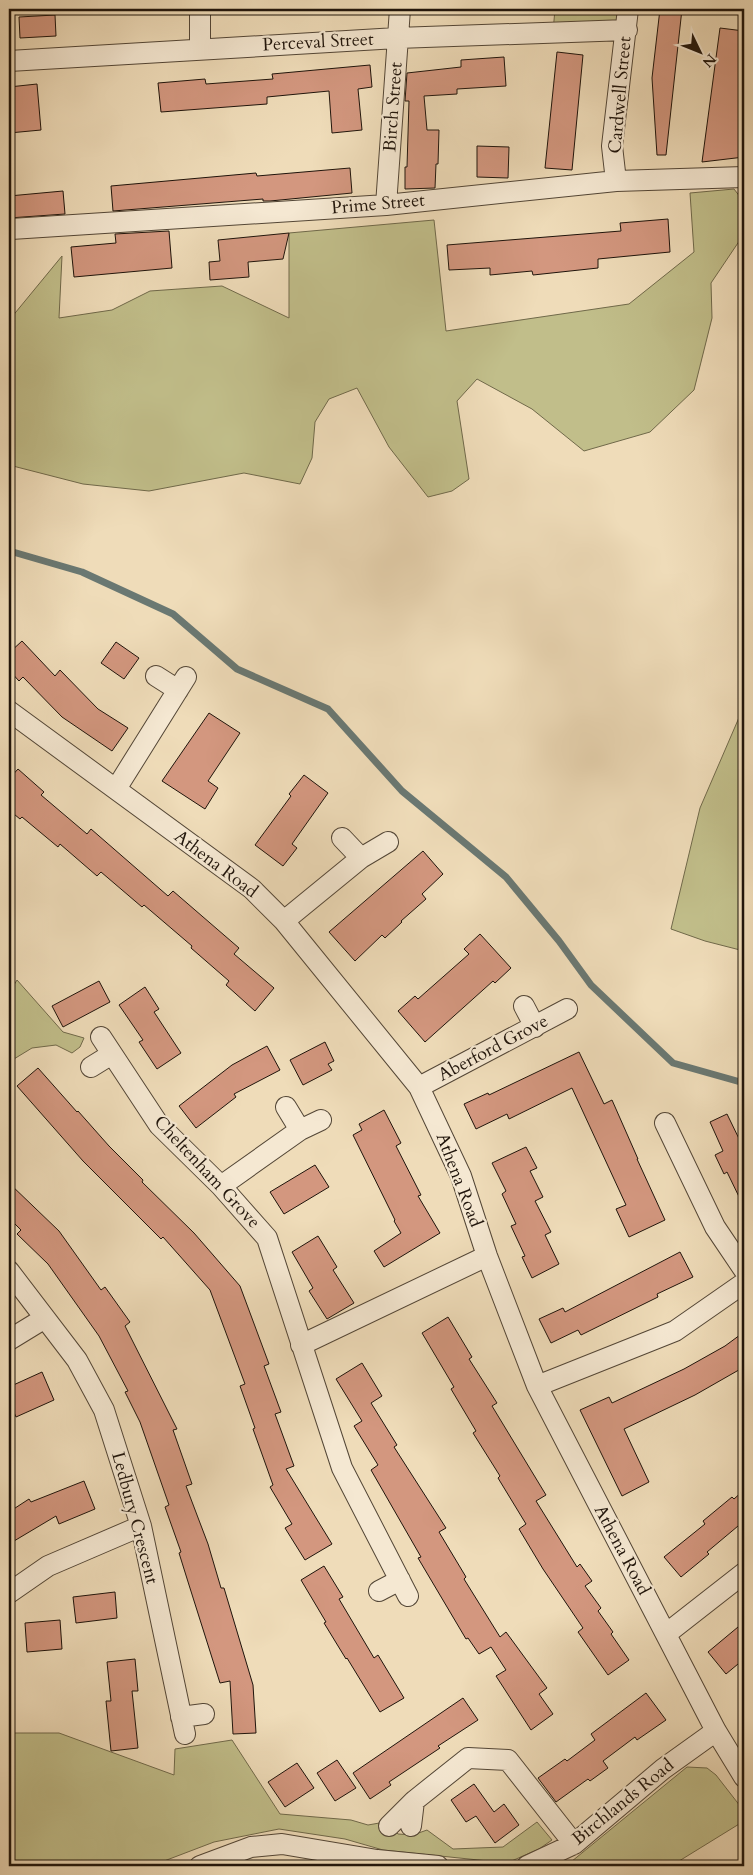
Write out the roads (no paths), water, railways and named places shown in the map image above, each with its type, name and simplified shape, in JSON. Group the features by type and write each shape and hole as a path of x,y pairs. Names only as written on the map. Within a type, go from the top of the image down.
{"street":[{"path":"200,9 200,49"},
{"name":"Birch Street","path":"386,205 400,9"},
{"name":"Cardwell Street","path":"616,182 612,146 628,9"},
{"name":"Perceval Street","path":"9,61 398,38 627,30"},
{"name":"Prime Street","path":"10,229 386,205 616,182 744,177"},
{"path":"116,789 182,683 156,676"},
{"name":"Athena Road","path":"10,715 116,789 252,889 284,921 419,1087 461,1176 487,1256 537,1386 716,1731 744,1777"},
{"path":"342,838 362,858"},
{"path":"284,921 362,858 388,842"},
{"path":"524,1006 534,1027"},
{"name":"Aberford Grove","path":"419,1087 567,1009"},
{"name":"Cheltenham Grove","path":"101,1037 159,1125 221,1186 267,1238 342,1468 404,1588 379,1591"},
{"path":"91,1067 112,1054"},
{"path":"286,1107 300,1130"},
{"path":"221,1186 300,1130 322,1120"},
{"path":"664,1122 686,1147 716,1227 744,1270"},
{"path":"301,1346 487,1256"},
{"name":"Ledbury Crescent","path":"9,1271 77,1360 104,1410 141,1526 183,1726 204,1714"},
{"path":"537,1386 675,1331 744,1283"},
{"path":"9,1340 45,1318"},
{"path":"9,1593 48,1566 141,1526"},
{"path":"666,1634 744,1573"},
{"name":"Birchlands Road","path":"528,1866 574,1844 663,1769 716,1731"},
{"path":"390,1826 414,1801 468,1758 508,1760 574,1844"},
{"path":"411,1826 414,1801"},
{"path":"200,1866 251,1847 282,1844 378,1860 438,1866"}],"waterway":[{"path":"13,552 82,572 173,614 237,669 328,709 402,791 506,877 559,941 591,985 673,1063 744,1083"}]}
